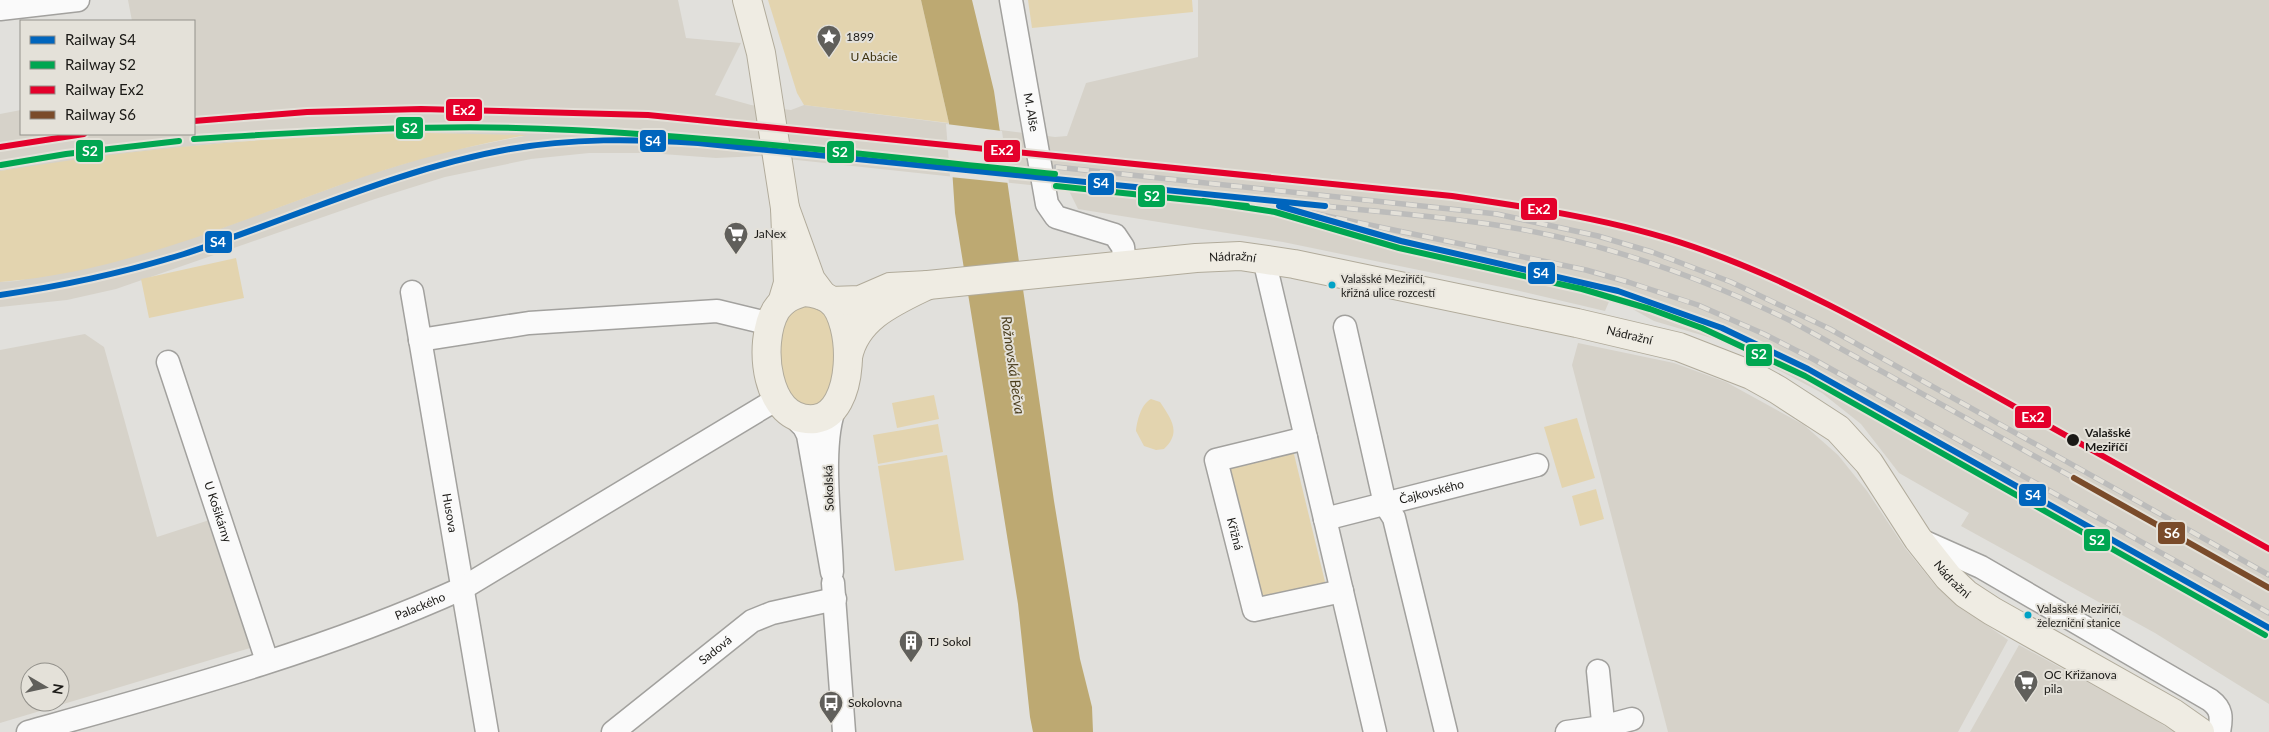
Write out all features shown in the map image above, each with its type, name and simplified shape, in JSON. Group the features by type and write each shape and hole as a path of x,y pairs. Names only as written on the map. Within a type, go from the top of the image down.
{"main road":[{"name":"Sokolská","path":"746,0 765,78 785,208 788,283 776,314 767,358 784,406"},
{"name":"Sokolská","path":"785,208 811,280 842,318 848,357 845,383 836,405"},
{"name":"Nádražní","path":"827,298 860,300 890,287 1205,257 1240,256 1264,259 1640,337 1703,355 1751,375 1786,394 1838,429 1869,463 1918,539 1956,586 1980,604 2173,713 2200,732"},
{"name":"Nádražní","path":"848,357 853,340 870,318 892,303 935,284"},
{"path":"776,314 796,294 804,292 827,298"},
{"path":"784,406 798,418 817,419 830,414 836,405"}],"street":[{"path":"0,9 78,0"},
{"name":"M. Alše","path":"1011,0 1047,204 1056,217 1116,235 1123,247 1125,265"},
{"path":"1264,259 1375,732"},
{"name":"Husova","path":"412,292 487,732"},
{"path":"420,340 529,323 717,311 776,314"},
{"path":"1345,327 1385,504 1394,518 1446,732"},
{"name":"U Košikárny","path":"168,362 267,661"},
{"name":"Sokolská","path":"836,405 830,422 828,450 832,572 844,732"},
{"name":"Sokolská","path":"784,406 804,427 808,435 832,572"},
{"name":"Palackého","path":"28,732 159,695 267,661 387,620 463,588 784,406"},
{"name":"Křižná","path":"1306,438 1216,460 1254,610 1342,591"},
{"name":"Čajkovského","path":"1325,519 1537,465"},
{"path":"1918,539 1982,567 2210,700 2219,708 2221,714 2219,732"},
{"name":"Sadová","path":"612,732 752,621 772,613 834,599"},
{"path":"1598,671 1603,730"},
{"path":"1566,732 1603,730 1632,719"}],"shaded area":[{"path":"128,0 678,0 686,38 741,43 715,95 751,105 791,110 804,105 1055,137 1067,136 1086,83 1198,57 1198,0 2269,0 2269,704 2155,633 1961,526 1969,513 1899,473 1861,424 1822,393 1725,342 1654,321 1611,297 1605,311 1511,289 1283,242 1078,209 1068,189 760,156 716,158 649,153 589,153 531,159 445,177 375,199 116,289 67,300 0,307 0,282 17,281 208,233 367,175 439,153 524,136 429,133 274,138 136,152 0,171 0,114 20,110 20,135 195,135 195,20 132,20"},
{"path":"85,334 104,347 157,537 228,514 270,642 70,702 70,662 20,662 20,712 37,712 0,723 0,350"},
{"path":"1578,343 1674,363 1726,382 1804,425 1838,455 1867,491 1905,548 1935,585 1952,601 2008,640 1958,732 1668,732 1572,365"},
{"path":"2019,645 2149,716 2174,732 1970,732"}],"green space":[{"name":"U Abácie","path":"768,0 921,0 949,123 804,105 797,93"},
{"path":"1028,0 1192,0 1193,12 1032,28"},
{"path":"429,133 527,135 446,152 386,169 186,241 140,255 48,276 0,282 0,171 107,155 214,144 321,136"},
{"path":"236,258 244,298 149,318 141,279"},
{"path":"802,305 816,307 823,312 829,320 835,347 833,378 829,391 823,400 814,405 801,404 791,397 785,385 782,370 782,338 785,324 789,313"},
{"path":"934,395 939,419 897,428 892,403"},
{"path":"1151,399 1160,402 1173,426 1173,437 1164,449 1156,450 1144,446 1136,431 1142,409"},
{"path":"1577,418 1595,478 1562,488 1544,427"},
{"path":"938,424 943,452 878,464 873,435"},
{"path":"1292,446 1327,590 1256,606 1221,463"},
{"path":"947,455 964,560 895,571 878,466"},
{"path":"1596,489 1604,519 1580,526 1572,496"}],"water":[{"name":"Rožnovská Bečva","path":"921,0 972,0 994,91 1054,501 1080,659 1092,707 1093,732 1033,732 1018,604 955,213 949,123"}],"pier":[{"path":"946,124 1002,131 1009,183 950,177"}],"railway":[{"path":"1056,167 1497,214 1598,236 1652,252 1731,282 1830,329 2269,575"},
{"path":"1325,206 1490,224 1550,235 1621,254 1690,277 1791,321 2074,478"},
{"path":"1293,209 1586,270 1698,305 1764,334 1813,359 2269,613"}],"rail line":[{"name":"Ex2","path":"195,121 307,112 421,109 648,115 1452,196 1605,222 1694,247 1767,276 1837,309 2269,549"},
{"name":"S2","path":"194,139 383,129 525,128 753,143 1055,174"},
{"name":"Ex2","path":"0,147 78,135"},
{"name":"S4","path":"0,295 93,278 161,261 386,182 468,158 533,145 580,141 627,140 698,143 1325,206"},
{"name":"S2","path":"1,165 66,154 179,141"},
{"name":"S2","path":"1056,186 1247,206"},
{"name":"S2","path":"1203,201 1275,212 1399,248 1582,289 1650,309 1702,328 1805,376 2265,635"},
{"name":"S4","path":"1279,206 1401,241 1618,291 1722,328 1808,369 2269,628"},
{"name":"S6","path":"2074,478 2269,588"}],"place":[{"name":"1899","path":"829,58"},
{"name":"JaNex","path":"736,255"},
{"name":"Valašské Meziříčí, křižná ulice rozcestí","path":"1332,285"},
{"name":"Valašské Meziříčí","path":"2073,440"},
{"name":"Valašské Meziříčí, železniční stanice","path":"2028,615"},
{"name":"TJ Sokol","path":"911,663"},
{"name":"OC Křižanova pila","path":"2026,703"},
{"name":"Sokolovna","path":"831,724"}]}
